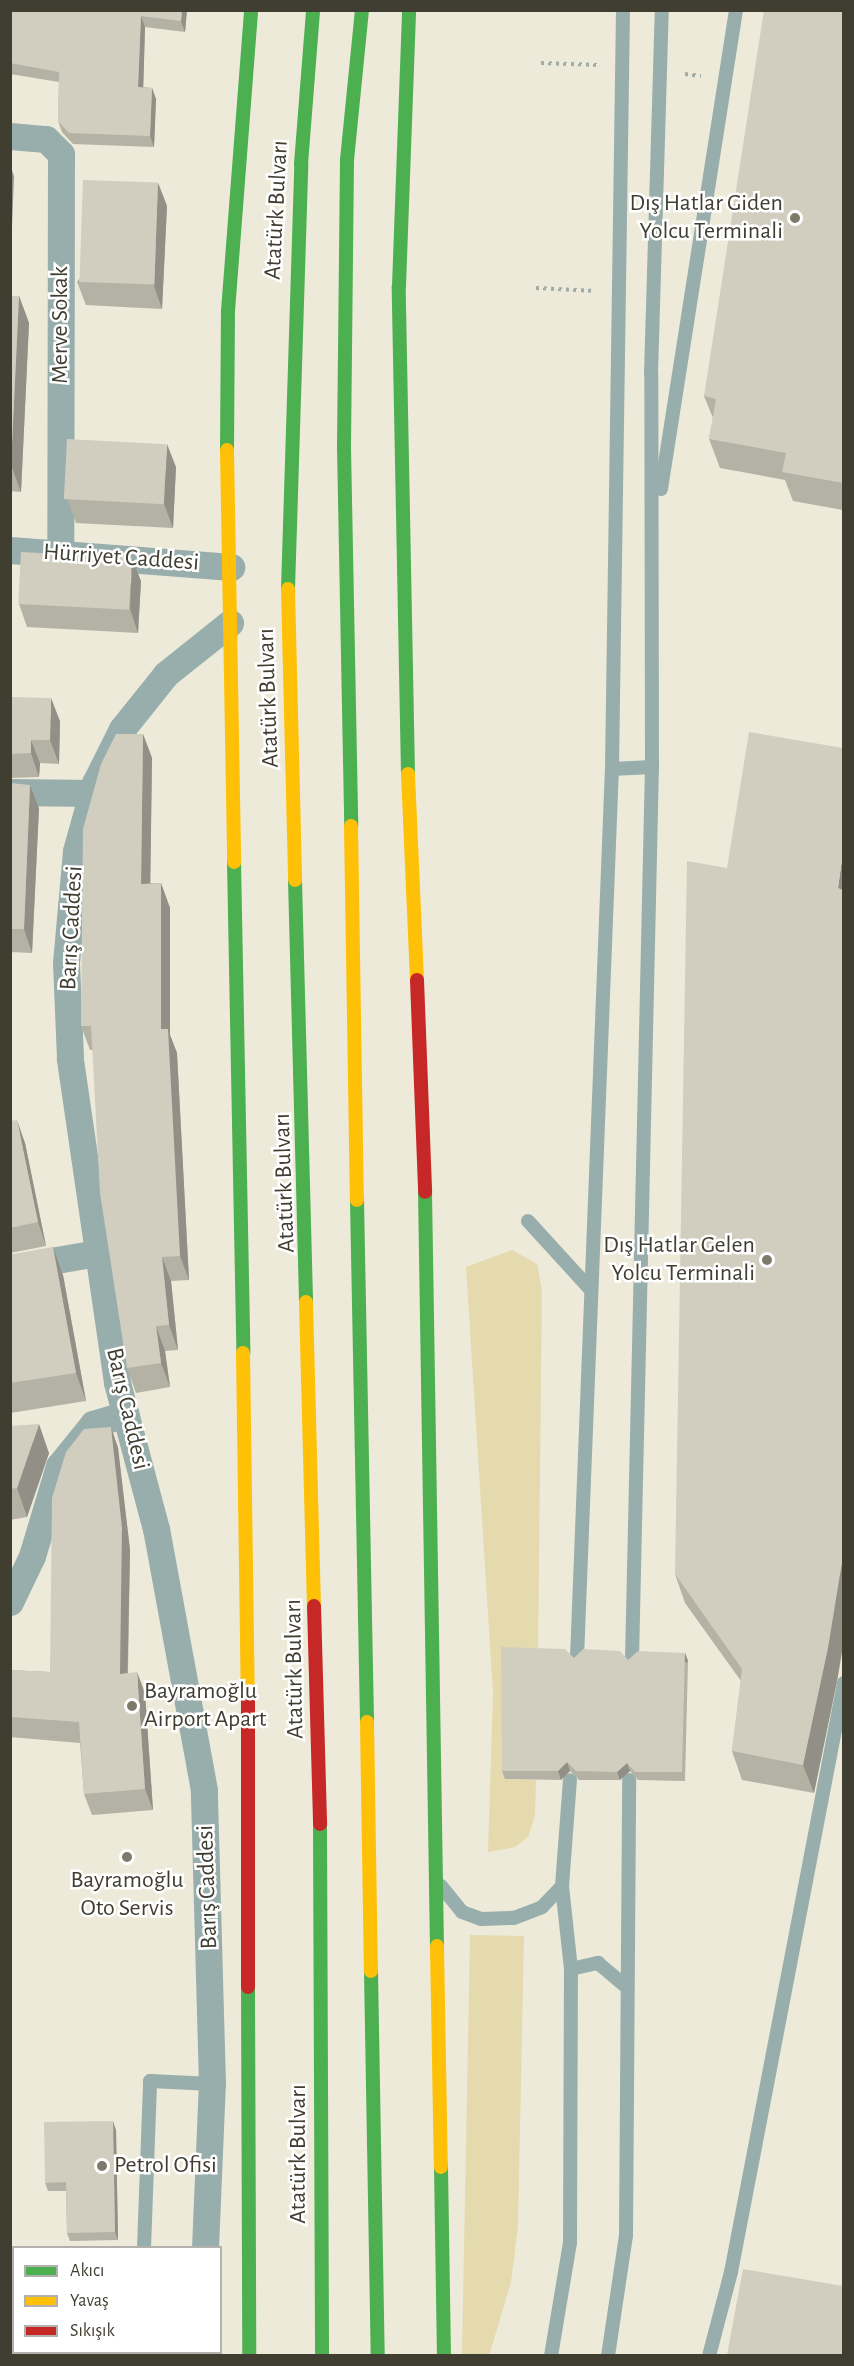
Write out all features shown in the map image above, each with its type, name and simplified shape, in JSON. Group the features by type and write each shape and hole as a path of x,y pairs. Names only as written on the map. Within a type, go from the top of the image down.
{"highway":[{"path":"249,2355 248,1646 230,623 228,311 251,10"},
{"name":"Atatürk Bulvarı","path":"314,10 301,164 286,530 314,1407 322,2355"},
{"path":"362,10 347,160 344,459 378,2355"},
{"path":"409,10 399,286 402,619 425,1168 440,1885 444,2355"}],"street":[{"name":"Merve Sokak","path":"10,136 46,139 61,154 60,553"},
{"name":"Hürriyet Caddesi","path":"10,550 231,567"},
{"name":"Barış Caddesi","path":"205,2246 212,2084 204,1790 156,1529 126,1413 97,1253 70,1058 66,963 76,851 93,793 122,729 166,674 230,623"},
{"path":"10,792 93,793"},
{"path":"10,1268 97,1253"},
{"path":"10,1602 32,1556 59,1466 93,1424 126,1413"}],"lane":[{"path":"577,1658 612,769 622,10"},
{"path":"632,1660 652,767 655,524 651,374 662,10"},
{"path":"655,524 736,10"},
{"path":"612,769 652,767"},
{"path":"528,1221 590,1290"},
{"path":"709,2355 731,2272 843,1683"},
{"path":"551,2355 570,2243 571,1969 562,1886 570,1780"},
{"path":"608,2355 626,2236 624,1985 628,1780"},
{"path":"440,1885 462,1912 481,1919 514,1918 542,1907 562,1886"},
{"path":"571,1969 598,1963 624,1985"},
{"path":"144,2246 150,2081 212,2084"}],"shaded area":[{"path":"512,1250 537,1264 542,1290 538,1656 505,1779 536,1780 535,1816 528,1837 515,1847 488,1852 493,1693 466,1267"},
{"path":"470,1935 524,1936 518,2226 511,2282 489,2356 462,2355"}],"building":[{"path":"10,10 182,10 181,21 141,16 138,87 152,88 150,136 69,133 58,121 59,72 10,63"},
{"name":"Dış Hatlar Giden Yolcu Terminali","path":"764,10 843,10 843,483 782,472 786,453 709,439 716,399 704,396"},
{"path":"83,180 158,183 154,285 79,282"},
{"path":"10,296 19,296 11,465 10,465"},
{"path":"67,439 167,444 164,504 64,499"},
{"path":"21,552 132,558 129,610 18,604"},
{"path":"10,697 51,698 50,740 31,740 31,753 10,754"},
{"name":"Dış Hatlar Gelen Yolcu Terminali","path":"749,732 843,748 843,852 838,888 843,890 843,1556 828,1648 803,1765 732,1751 742,1669 675,1574 687,861 727,868"},
{"path":"116,734 143,734 141,884 161,883 161,1029 168,1029 180,1256 162,1257 169,1325 156,1326 161,1363 127,1368 100,1193 91,1026 81,1026 83,829 101,764"},
{"path":"10,783 30,785 24,929 10,929"},
{"path":"17,1120 38,1222 10,1228 10,1121"},
{"path":"53,1247 76,1373 10,1383 10,1255"},
{"path":"39,1424 17,1488 10,1489 10,1426"},
{"path":"111,1427 122,1528 120,1674 137,1672 145,1789 84,1794 79,1722 10,1717 10,1670 50,1672 52,1498 66,1452 84,1429"},
{"path":"501,1647 565,1649 574,1658 583,1649 620,1651 628,1660 638,1651 685,1653 682,1772 635,1772 627,1763 617,1772 576,1771 567,1762 558,1771 502,1771"},
{"path":"113,2121 115,2232 67,2233 66,2182 45,2183 44,2122"},
{"path":"743,2269 843,2286 843,2355 727,2355"}],"traffic: fast":[{"path":"227,450 228,311 251,10"},
{"path":"301,164 313,10"},
{"path":"347,160 362,10"},
{"path":"408,774 399,286 409,10"},
{"path":"347,160 344,447 351,826"},
{"path":"288,589 301,164"},
{"path":"234,862 243,1353"},
{"path":"295,880 306,1302"},
{"path":"425,1192 437,1946"},
{"path":"357,1200 367,1722"},
{"path":"320,1824 322,2356"},
{"path":"371,1971 378,2356"},
{"path":"248,1987 249,2356"},
{"path":"441,2167 444,2356"}],"traffic: slow":[{"path":"227,450 234,862"},
{"path":"288,589 295,880"},
{"path":"408,774 417,980"},
{"path":"351,826 357,1200"},
{"path":"306,1302 314,1606"},
{"path":"243,1353 248,1697"},
{"path":"367,1722 371,1971"},
{"path":"437,1946 441,2167"}],"traffic: jam":[{"path":"417,980 425,1192"},
{"path":"314,1606 320,1824"},
{"path":"248,1697 248,1987"}],"place":[{"name":"Dış Hatlar Giden Yolcu Terminali","path":"795,218"},
{"name":"Dış Hatlar Gelen Yolcu Terminali","path":"767,1260"},
{"name":"Bayramoğlu Airport Apart","path":"132,1706"},
{"name":"Bayramoğlu Oto Servis","path":"127,1857"},
{"name":"Petrol Ofisi","path":"102,2166"}]}
